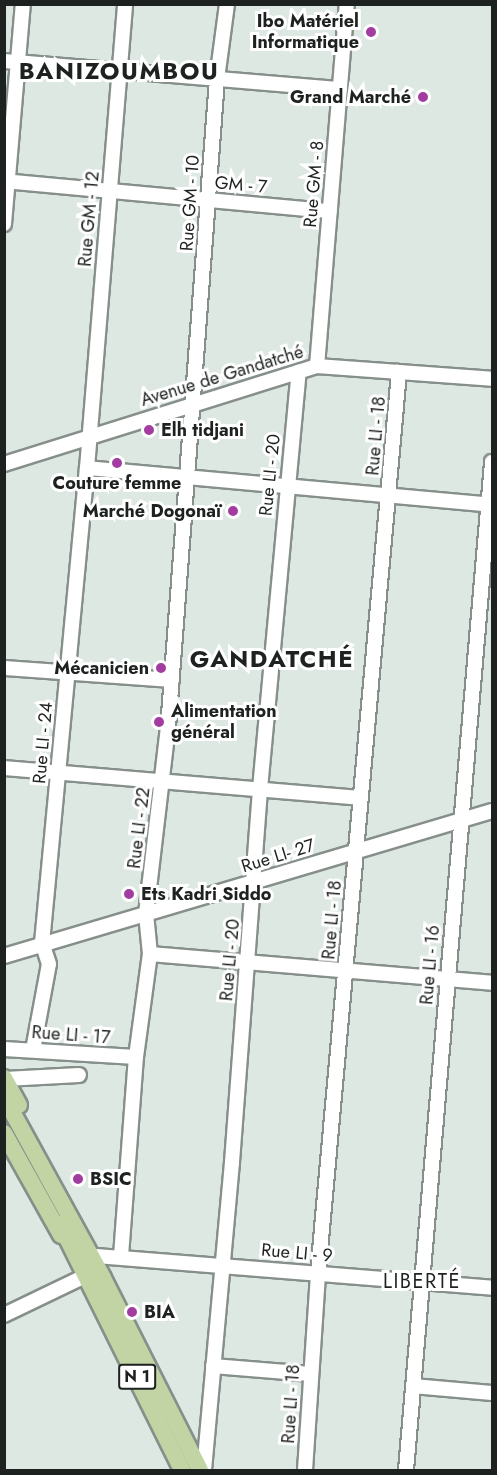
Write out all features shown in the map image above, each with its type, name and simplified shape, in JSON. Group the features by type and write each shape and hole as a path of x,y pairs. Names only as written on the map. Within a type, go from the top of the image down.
{"main road":[{"path":"5,1079 98,1256 93,1279"},
{"path":"4,1097 93,1279"},
{"path":"4,1120 75,1239"},
{"path":"4,1133 93,1279 198,1469"}],"street":[{"path":"4,224 11,62 23,4"},
{"name":"Rue GM - 12","path":"88,437 125,4"},
{"name":"Rue GM - 10","path":"193,405 217,79 226,4"},
{"name":"Rue GM - 8","path":"317,366 347,4"},
{"path":"11,62 340,89"},
{"name":"GM - 7","path":"7,182 330,211"},
{"name":"Avenue de Gandatché","path":"4,464 317,366 492,379"},
{"name":"Rue LI - 20","path":"198,1469 213,1366 232,1162 255,882 260,789 299,372"},
{"name":"Rue LI - 18","path":"305,1470 318,1274 399,372"},
{"name":"Rue LI - 22","path":"121,1256 136,1057 150,954 146,914 163,782 193,405"},
{"name":"Rue LI - 24","path":"33,1050 49,964 42,943 87,468 88,437"},
{"name":"Rue LI - 16","path":"406,1470 461,819 491,504 492,462"},
{"path":"87,468 491,504"},
{"path":"4,668 172,680"},
{"path":"4,768 359,798"},
{"name":"Rue LI- 27","path":"4,956 492,811"},
{"path":"150,954 492,983"},
{"name":"Rue LI - 17","path":"4,1049 136,1057"},
{"path":"5,1079 79,1076"},
{"name":"Rue LI - 9","path":"98,1256 121,1256 492,1288"},
{"path":"4,1315 93,1279"},
{"path":"213,1366 311,1374"},
{"path":"413,1386 492,1393"}],"place":[{"name":"Ibo Matériel Informatique","path":"371,32"},
{"name":"Grand Marché","path":"423,97"},
{"name":"Elh tidjani","path":"149,430"},
{"name":"Couture femme","path":"117,463"},
{"name":"Marché Dogonaï","path":"233,511"},
{"name":"Mécanicien","path":"161,668"},
{"name":"Alimentation général","path":"159,722"},
{"name":"Ets Kadri Siddo","path":"129,894"},
{"name":"BSIC","path":"78,1179"},
{"name":"BIA","path":"132,1312"}],"district":[{"name":"BANIZOUMBOU","path":"119,71"},
{"name":"GANDATCHÉ","path":"272,659"},
{"name":"LIBERTÉ","path":"422,1281"}]}
